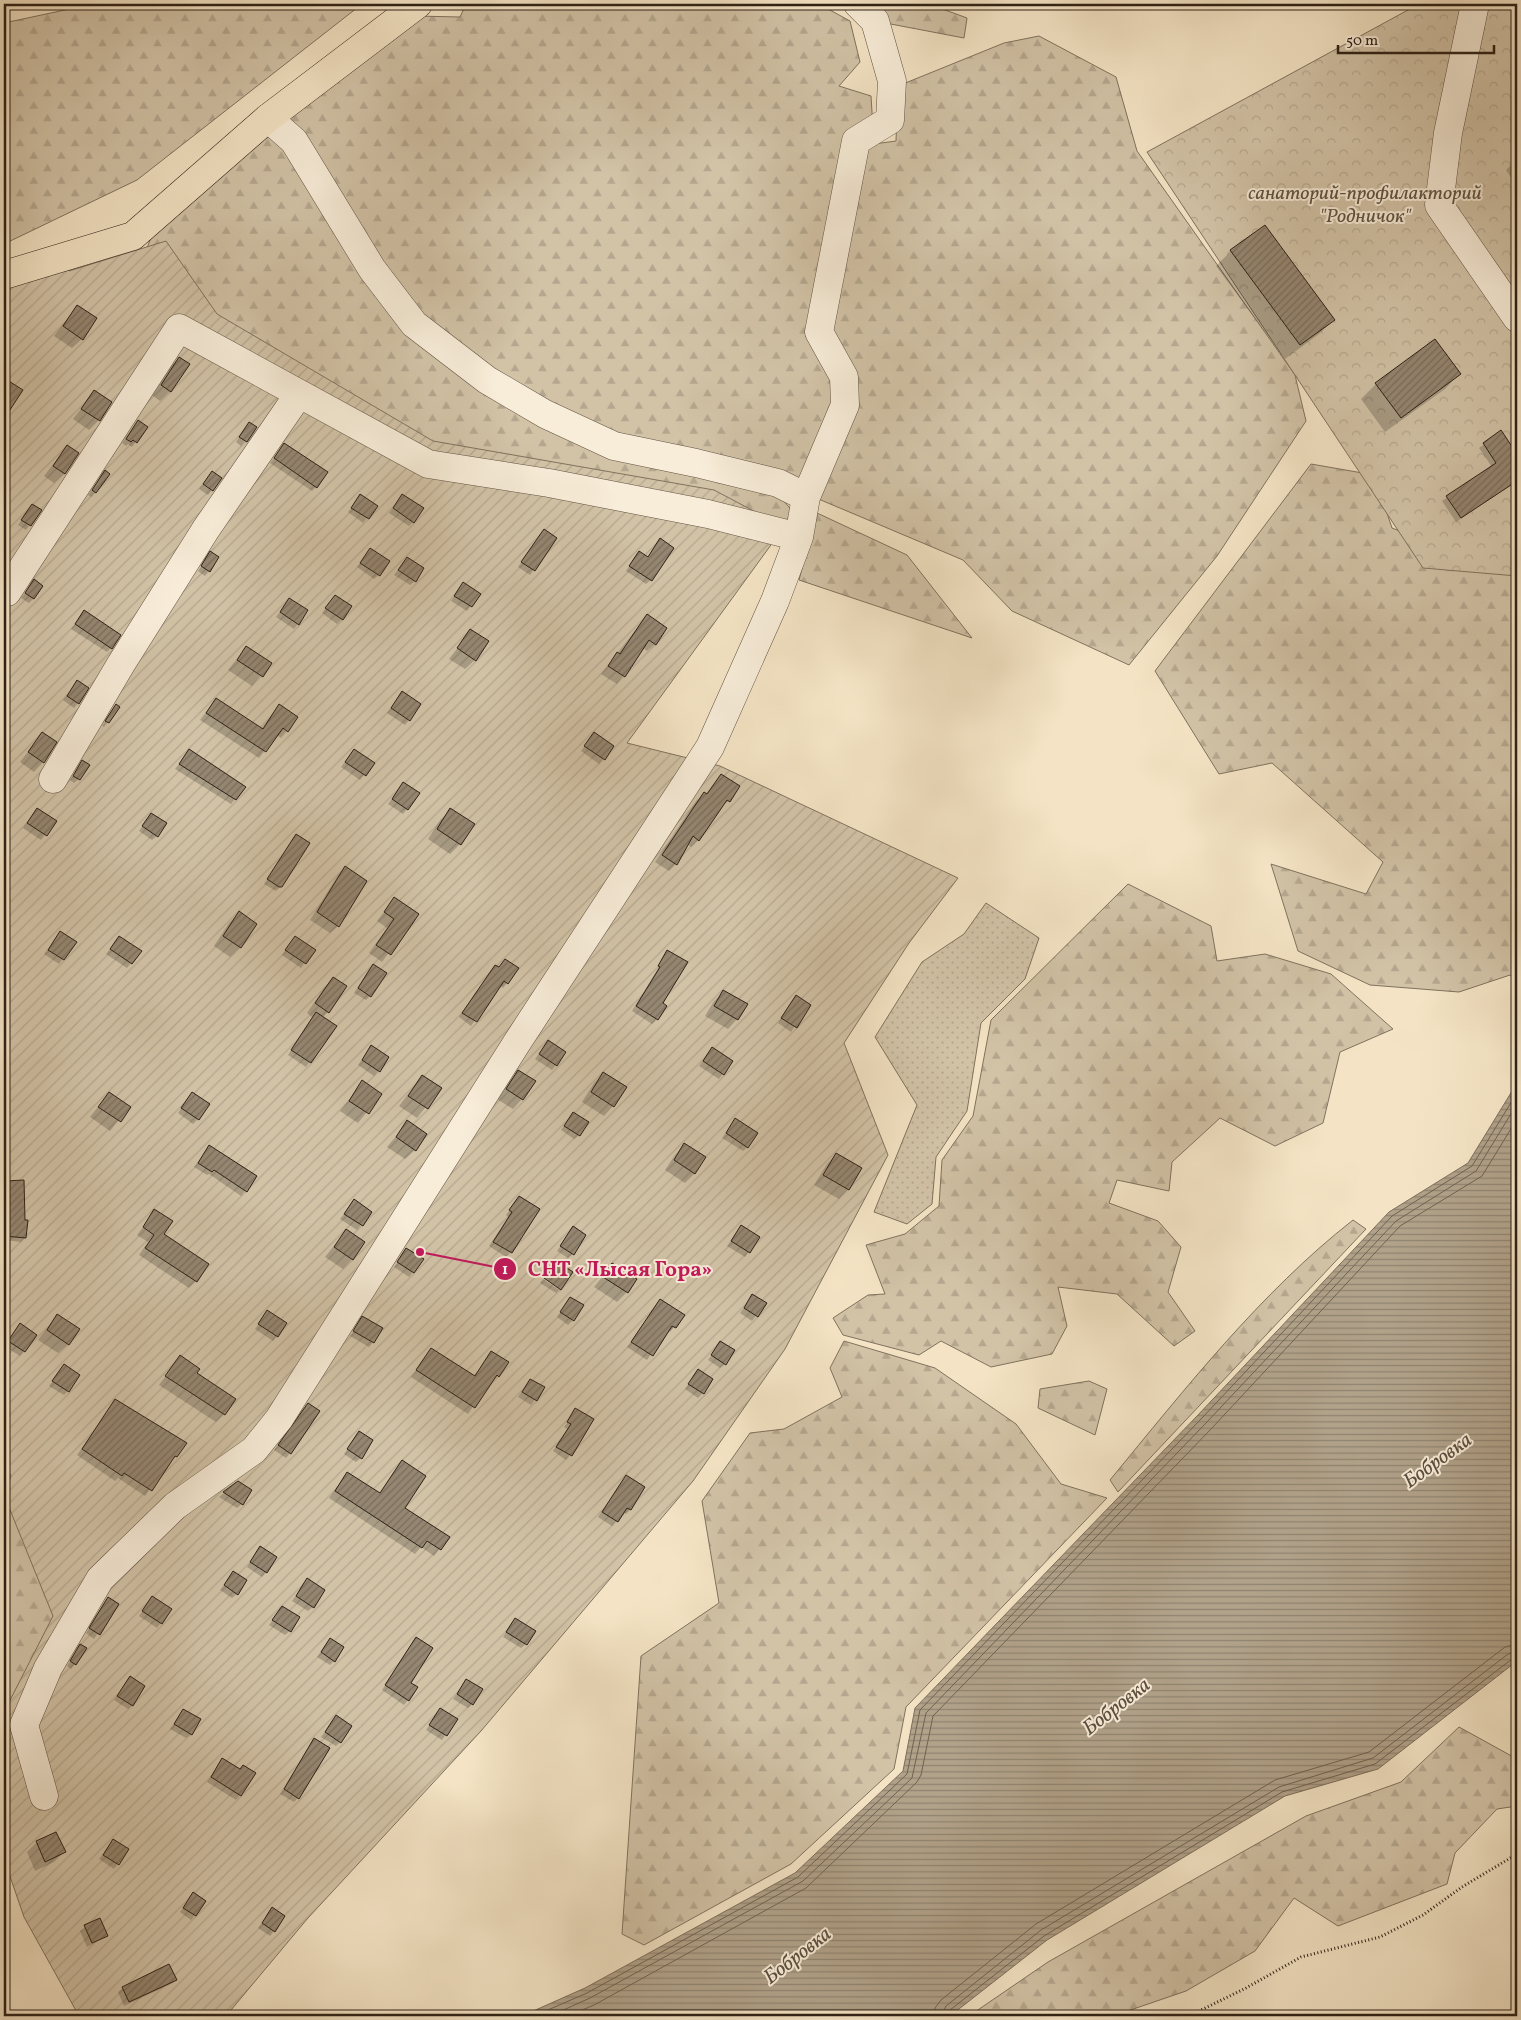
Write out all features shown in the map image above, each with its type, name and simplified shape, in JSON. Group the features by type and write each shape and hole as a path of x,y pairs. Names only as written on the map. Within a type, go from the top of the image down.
{"main road":[{"path":"4,275 133,236 268,118 418,4"}],"street":[{"path":"44,1796 24,1724 48,1668 100,1579 175,1506 254,1450 279,1419 524,1033 710,747 775,601 799,537 806,496 845,405 844,377 819,332 856,141 890,120 892,80 875,21 858,4"},
{"path":"1476,4 1448,133 1439,204 1517,318"},
{"path":"268,118 294,141 372,270 414,324 487,380 545,414 614,446 696,463 778,484 806,496"},
{"path":"7,592 180,328 428,464 549,483 708,514 799,537"},
{"path":"53,778 121,664 201,537 299,394"}],"path":[{"path":"1188,2016 1246,1988 1301,1957 1380,1937 1423,1915 1462,1887 1517,1854"}],"green space":[{"path":"93,4 362,4 137,180 4,244 4,23"},
{"path":"466,4 819,4 850,21 860,62 839,86 871,96 874,144 896,141 898,86 1004,43 1039,36 1116,77 1137,151 1295,375 1306,421 1217,556 1129,665 1012,611 963,560 764,476 605,440 501,386 408,312 286,115 415,16 460,17"},
{"path":"875,4 929,4 967,18 964,38 875,21"},
{"name":"санаторий-профилакторий \"Родничок\"","path":"1419,4 1517,4 1517,576 1423,568 1147,152"},
{"path":"267,125 293,150 361,268 523,411 772,487 794,513 780,526 448,462 138,269 167,200"},
{"path":"166,241 217,314 433,441 714,490 784,527 627,743 720,766 958,878 909,943 844,1043 888,1155 785,1349 693,1481 481,1731 308,1918 226,2016 79,2016 24,1917 4,1859 4,1712 53,1616 4,1495 11,1476 4,1464 4,292 10,289 12,279 61,263 69,271"},
{"path":"1311,464 1374,475 1392,528 1499,570 1517,548 1517,980 1510,975 1459,992 1370,985 1298,951 1271,864 1366,894 1383,862 1272,763 1219,774 1155,671"},
{"path":"817,513 907,555 972,638 799,580"},
{"path":"1128,884 1211,926 1217,961 1265,954 1331,974 1393,1029 1340,1052 1323,1123 1275,1146 1220,1118 1172,1162 1169,1191 1117,1180 1109,1203 1158,1221 1181,1247 1168,1292 1195,1331 1174,1346 1117,1294 1058,1287 1067,1326 1052,1354 991,1367 941,1341 919,1355 843,1335 833,1318 868,1295 885,1294 866,1245 905,1234 939,1206 942,1160 973,1116 991,1020"},
{"path":"986,903 1039,938 1025,979 981,1023 967,1111 936,1157 932,1204 907,1224 874,1212 917,1105 875,1037 922,962 964,934"},
{"path":"1353,1220 1366,1229 1118,1492 1110,1480 1195,1377 1255,1310 1286,1279"},
{"path":"844,1341 935,1368 1016,1424 1061,1484 1107,1498 906,1707 894,1769 791,1864 644,1945 622,1934 641,1656 719,1603 702,1501 750,1433 784,1429 842,1397 830,1368"},
{"path":"1089,1381 1107,1389 1095,1435 1038,1408 1040,1389"},
{"path":"4,1505 16,1507 63,1607 4,1729"},
{"path":"1459,1727 1517,1759 1517,1806 1497,1809 1455,1853 1447,1884 1338,1926 1294,1898 1255,1951 1186,1991 1113,2016 969,2016 1048,1962 1306,1816 1401,1782"}],"water":[{"name":"Бобровка","path":"1517,1083 1517,1661 1378,1769 1285,1796 1047,1940 950,2016 522,2016 585,1988 795,1873 903,1771 915,1708 1198,1415 1389,1212 1468,1163"}],"building":[{"path":"1265,225 1335,320 1300,345 1230,250"},
{"path":"77,305 97,318 83,340 63,326"},
{"path":"1435,339 1461,374 1401,418 1375,383"},
{"path":"179,357 190,364 171,392 161,385"},
{"path":"4,378 23,390 4,419"},
{"path":"94,390 112,402 100,421 81,409"},
{"path":"138,420 148,427 137,443 133,440 131,442 126,439"},
{"path":"249,422 257,427 247,442 239,437"},
{"path":"1501,430 1517,454 1517,481 1461,518 1446,496 1496,463 1483,443"},
{"path":"284,443 328,472 317,488 274,458"},
{"path":"67,445 79,453 65,474 53,466"},
{"path":"105,470 110,474 96,493 92,490"},
{"path":"212,471 222,478 213,491 203,484"},
{"path":"360,494 378,506 369,519 351,508"},
{"path":"402,494 424,508 414,523 393,508"},
{"path":"32,504 42,510 31,526 21,520"},
{"path":"544,529 557,538 535,571 521,562"},
{"path":"660,538 674,548 652,581 629,566 639,551 648,557"},
{"path":"370,548 390,561 380,576 360,563"},
{"path":"210,551 219,557 210,572 201,566"},
{"path":"407,557 424,568 416,582 398,570"},
{"path":"34,579 43,586 34,599 25,593"},
{"path":"463,582 481,594 472,607 454,596"},
{"path":"335,595 352,606 343,620 325,608"},
{"path":"289,598 308,610 299,625 280,612"},
{"path":"84,610 121,635 112,649 75,624"},
{"path":"647,614 667,628 656,645 649,640 625,677 608,666 617,652 620,654"},
{"path":"470,629 489,641 476,661 457,648"},
{"path":"246,646 272,663 263,677 237,660"},
{"path":"77,680 89,688 79,704 67,696"},
{"path":"402,691 421,704 410,721 391,708"},
{"path":"216,698 263,729 279,704 298,717 288,732 283,728 266,752 206,713"},
{"path":"116,704 120,707 109,723 105,721"},
{"path":"42,732 57,742 44,763 28,752"},
{"path":"594,732 614,746 605,760 584,746"},
{"path":"189,749 246,787 236,800 179,764"},
{"path":"354,749 375,763 366,776 345,762"},
{"path":"82,760 90,765 80,780 73,776"},
{"path":"721,774 740,786 730,802 727,800 699,841 693,836 677,865 662,855 704,792 707,794"},
{"path":"403,782 420,793 408,810 392,799"},
{"path":"37,808 57,821 47,836 27,823"},
{"path":"450,808 475,824 461,845 437,829"},
{"path":"151,813 167,823 158,837 142,826"},
{"path":"296,834 310,843 282,887 279,887 267,879"},
{"path":"345,866 367,881 339,927 317,912"},
{"path":"394,897 419,914 391,955 376,945 394,919 384,912"},
{"path":"239,911 257,924 241,948 223,936"},
{"path":"60,931 77,942 64,960 48,950"},
{"path":"119,936 142,951 132,964 110,949"},
{"path":"295,936 316,950 306,964 285,950"},
{"path":"667,950 688,962 663,1003 667,1006 658,1020 636,1006 660,967 658,966"},
{"path":"505,959 519,968 508,984 504,981 477,1022 462,1013 495,965 499,967"},
{"path":"373,964 387,973 371,997 358,988"},
{"path":"333,977 347,986 329,1013 315,1003"},
{"path":"723,990 748,1004 738,1020 714,1006"},
{"path":"796,995 811,1005 797,1028 781,1018"},
{"path":"316,1012 337,1026 311,1063 291,1050"},
{"path":"548,1040 566,1052 557,1066 539,1054"},
{"path":"371,1045 389,1057 380,1072 362,1060"},
{"path":"712,1047 733,1061 724,1075 703,1061"},
{"path":"518,1070 536,1081 523,1100 506,1089"},
{"path":"603,1072 627,1087 614,1107 591,1092"},
{"path":"422,1075 442,1088 428,1109 408,1096"},
{"path":"362,1080 382,1094 369,1114 349,1101"},
{"path":"109,1092 131,1107 121,1122 98,1107"},
{"path":"192,1092 210,1104 199,1120 181,1108"},
{"path":"573,1112 589,1122 580,1136 564,1126"},
{"path":"735,1118 758,1133 748,1148 726,1133"},
{"path":"407,1120 427,1134 416,1151 396,1137"},
{"path":"684,1143 706,1157 695,1174 674,1160"},
{"path":"209,1145 257,1176 247,1192 214,1170 212,1172 198,1163"},
{"path":"836,1153 862,1168 849,1190 823,1175"},
{"path":"24,1180 25,1220 28,1220 26,1238 4,1236 5,1181"},
{"path":"519,1196 540,1209 512,1253 493,1242 512,1212 509,1210"},
{"path":"354,1199 372,1212 363,1226 344,1214"},
{"path":"154,1209 173,1221 164,1234 209,1264 197,1282 145,1248 154,1235 143,1227"},
{"path":"741,1225 760,1237 750,1253 731,1241"},
{"path":"573,1226 586,1235 574,1255 560,1246"},
{"path":"346,1229 365,1242 353,1260 334,1247"},
{"path":"406,1248 424,1259 414,1273 397,1262"},
{"path":"555,1260 573,1272 561,1290 544,1278"},
{"path":"612,1263 637,1279 628,1293 603,1277"},
{"path":"752,1294 767,1303 758,1317 744,1308"},
{"path":"570,1297 584,1305 574,1321 560,1312"},
{"path":"660,1299 685,1315 676,1328 672,1326 653,1356 631,1342"},
{"path":"267,1310 287,1323 278,1337 258,1324"},
{"path":"57,1314 80,1329 69,1345 47,1330"},
{"path":"362,1316 383,1328 374,1343 353,1331"},
{"path":"20,1323 37,1335 25,1352 8,1341"},
{"path":"720,1341 735,1350 726,1365 711,1355"},
{"path":"431,1348 475,1376 491,1351 509,1362 499,1377 497,1375 475,1408 416,1370"},
{"path":"180,1355 200,1369 197,1373 236,1399 225,1415 165,1376"},
{"path":"64,1364 80,1375 69,1392 52,1381"},
{"path":"698,1369 713,1379 704,1394 688,1384"},
{"path":"530,1379 545,1387 537,1401 522,1392"},
{"path":"115,1399 187,1443 177,1457 175,1456 152,1491 124,1473 122,1476 82,1449"},
{"path":"308,1403 320,1411 291,1454 278,1445"},
{"path":"575,1408 594,1419 572,1456 556,1447 571,1424 567,1422"},
{"path":"359,1431 373,1440 362,1459 347,1449"},
{"path":"402,1460 426,1476 405,1508 450,1537 441,1550 427,1541 422,1548 335,1491 347,1472 380,1493"},
{"path":"626,1475 645,1487 631,1510 627,1508 618,1522 602,1512"},
{"path":"238,1481 252,1490 243,1505 223,1492"},
{"path":"260,1546 277,1557 267,1573 250,1562"},
{"path":"233,1571 247,1580 238,1595 224,1585"},
{"path":"307,1578 325,1590 314,1608 296,1596"},
{"path":"152,1596 172,1609 162,1624 142,1611"},
{"path":"108,1597 119,1604 100,1635 89,1628"},
{"path":"282,1606 300,1617 291,1632 272,1620"},
{"path":"515,1618 536,1631 527,1645 506,1632"},
{"path":"416,1637 433,1648 411,1683 418,1687 409,1701 385,1685"},
{"path":"330,1638 344,1647 335,1662 321,1652"},
{"path":"80,1644 87,1648 76,1665 70,1661"},
{"path":"130,1676 145,1686 133,1706 117,1696"},
{"path":"466,1679 483,1689 473,1705 457,1694"},
{"path":"440,1708 458,1719 447,1736 429,1725"},
{"path":"183,1709 201,1719 192,1735 174,1724"},
{"path":"336,1715 352,1726 341,1743 325,1732"},
{"path":"314,1738 330,1748 299,1799 284,1789"},
{"path":"222,1758 240,1769 243,1765 256,1773 241,1796 211,1777"},
{"path":"56,1832 66,1852 45,1862 36,1841"},
{"path":"113,1839 129,1849 119,1865 103,1855"},
{"path":"193,1892 206,1901 196,1916 183,1908"},
{"path":"272,1907 285,1916 275,1932 262,1923"},
{"path":"100,1918 108,1936 92,1943 84,1925"},
{"path":"169,1964 177,1980 129,2002 122,1987"}],"place":[{"name":"СНТ «Лысая Гора»","path":"420,1252"}]}
